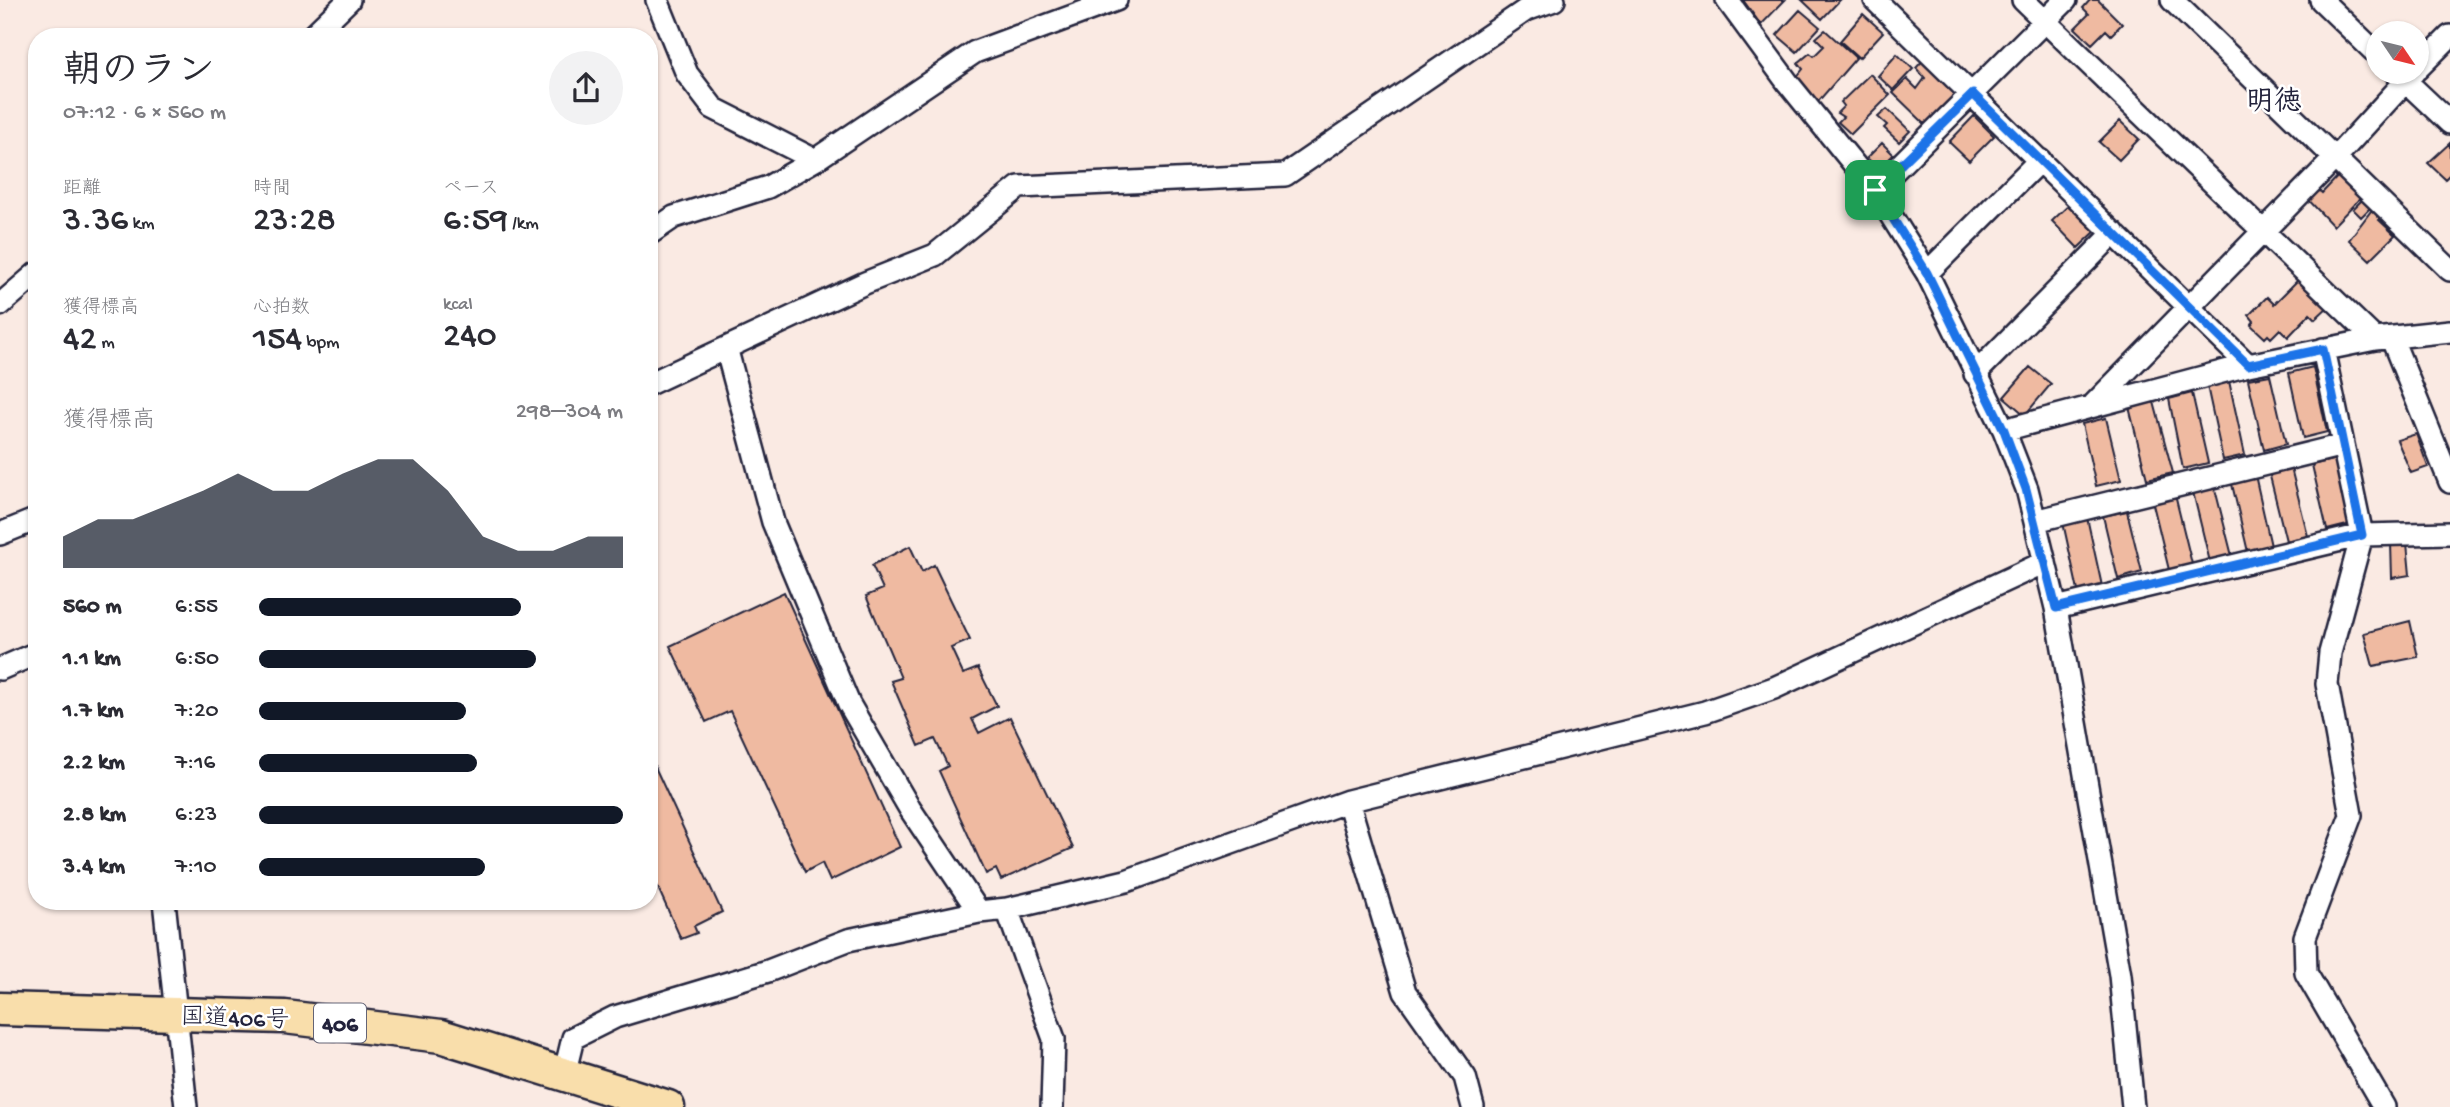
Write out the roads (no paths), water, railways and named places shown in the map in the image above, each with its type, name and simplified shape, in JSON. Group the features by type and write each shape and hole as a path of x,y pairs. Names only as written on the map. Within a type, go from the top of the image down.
{"highway":[{"name":"国道406号","path":"0,1009 285,1017 441,1036 668,1107"}],"street":[{"path":"320,28 349,0"},
{"path":"657,0 687,74 713,108 815,160"},
{"path":"658,228 674,217 768,187 815,160 975,52 1116,0"},
{"path":"658,380 727,351 866,283 934,255 1019,187 1285,175 1527,10 1555,0"},
{"path":"1727,0 1788,83 1875,190 1927,273 2004,430 2026,489 2056,608 2120,975 2133,1107"},
{"path":"1875,0 2248,365"},
{"path":"2023,0 2262,229 2384,339 2450,482"},
{"path":"1875,190 2066,0"},
{"path":"2172,0 2450,270"},
{"path":"2321,0 2366,43"},
{"path":"2429,54 2450,36"},
{"path":"2094,404 2262,229 2336,157 2399,84"},
{"path":"2417,84 2450,123"},
{"path":"1927,273 2040,160"},
{"path":"1975,374 2114,233"},
{"path":"0,305 28,281"},
{"path":"2004,430 2248,365 2323,349 2450,331"},
{"path":"2323,349 2362,535 2330,653 2327,684 2351,815 2305,937 2304,958 2306,973 2384,1107"},
{"path":"727,351 773,522 849,704 910,809 979,912"},
{"path":"2035,521 2343,445"},
{"path":"0,534 28,523"},
{"path":"2056,608 2362,535 2450,533"},
{"path":"565,1075 573,1038 615,1017 768,971 848,940 979,912 1007,909 1126,881 1348,801 1705,712 1774,688 2045,562"},
{"path":"0,669 28,657"},
{"path":"1348,801 1405,992 1465,1077 1473,1107"},
{"path":"1007,909 1054,1039 1052,1107"},
{"path":"165,910 186,1107"}],"district":[{"name":"明徳","path":"2274,99"}]}
